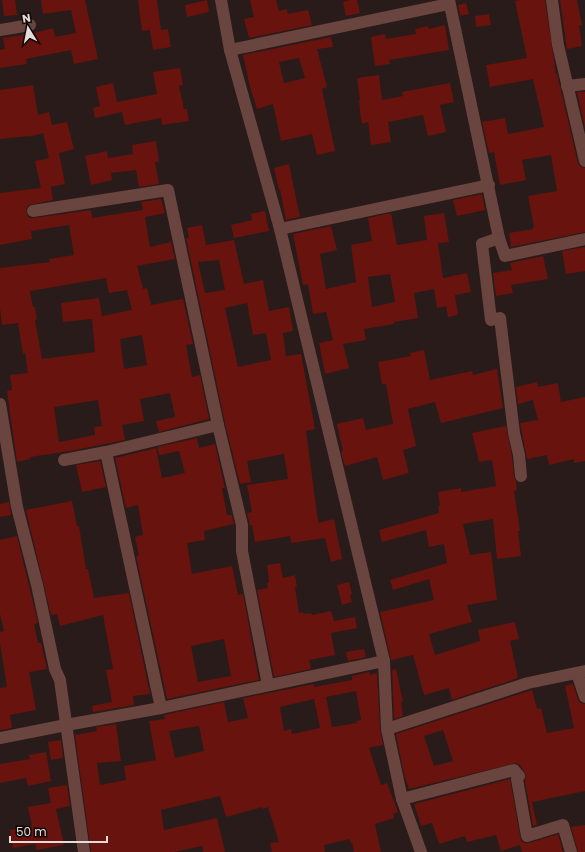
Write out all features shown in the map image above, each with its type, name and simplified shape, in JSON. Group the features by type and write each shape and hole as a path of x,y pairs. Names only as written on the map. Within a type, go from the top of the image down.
{"street":[{"path":"221,0 230,50 280,229 384,661 387,729 402,798 420,852"},
{"path":"552,0 558,45 585,162"},
{"path":"230,50 449,2 489,185 499,238 505,256 585,239"},
{"path":"0,30 30,25"},
{"path":"567,86 585,84"},
{"path":"280,229 489,185"},
{"path":"33,211 168,190 218,425 242,525 242,551 268,685"},
{"path":"499,238 482,244 491,320 500,318 514,433 520,455 521,476"},
{"path":"0,404 17,507 37,585 55,669 60,680 84,852"},
{"path":"64,460 106,452 218,425"},
{"path":"106,452 161,708"},
{"path":"0,738 161,708 384,661"},
{"path":"387,729 528,683 581,672 585,697"},
{"path":"402,798 514,770 519,776 517,780 527,836 563,825 571,852"}],"building":[{"path":"2,0 15,0 17,15 4,16"},
{"path":"41,0 85,0 98,59 74,64 71,50 26,59 27,64 0,68 0,50 5,49 3,38 30,34 53,28 55,37 76,33 71,10 43,14"},
{"path":"138,0 157,0 161,30 168,29 171,47 153,50 150,30 142,31"},
{"path":"207,0 209,12 187,17 185,5"},
{"path":"250,0 276,0 279,11 287,9 288,14 308,10 312,25 249,38 244,19 254,17"},
{"path":"357,0 360,13 346,16 343,2"},
{"path":"545,0 556,74 578,163 580,166 585,168 585,232 511,247 509,233 533,229 534,227 528,196 557,191 551,155 522,160 526,180 500,185 494,152 489,153 482,122 505,118 508,134 544,127 533,79 490,87 486,65 527,58 515,1"},
{"path":"560,0 577,0 582,25 579,26 582,46 567,49"},
{"path":"466,3 469,14 460,16 458,5"},
{"path":"489,14 491,25 476,27 475,16"},
{"path":"445,25 449,50 389,60 390,64 375,66 371,37 385,34 386,39 416,34 415,29 428,26 429,29"},
{"path":"331,37 333,47 317,49 327,87 322,89 335,151 317,155 312,134 281,141 273,104 257,109 249,83 243,55","holes":["299,58 305,78 284,83 279,62"]},
{"path":"180,68 183,85 179,86 184,109 187,109 189,121 162,125 161,118 125,125 122,112 95,118 93,108 100,106 96,87 113,83 117,102 157,94 153,72"},
{"path":"379,75 382,100 403,96 402,92 450,83 454,102 440,105 446,132 428,136 423,115 388,122 391,142 371,145 368,122 362,124 357,78"},
{"path":"33,85 38,115 49,112 52,125 67,122 74,149 59,153 65,184 51,187 53,200 29,205 26,209 27,215 30,218 91,210 92,218 143,210 141,202 161,199 165,213 145,217 150,247 171,242 175,259 137,266 143,289 147,288 151,305 183,299 193,344 186,345 192,377 200,375 209,419 159,432 156,421 175,417 170,393 140,399 144,421 122,425 125,440 30,457 30,459 17,462 7,391 12,390 10,375 28,373 18,323 2,325 0,308 0,268 50,262 49,259 74,255 69,225 31,231 32,239 0,245 0,193 41,188 35,161 49,158 43,133 29,137 0,139 0,90","holes":["106,278 109,293 127,290 132,310 102,316 99,298 61,303 63,322 92,319 95,352 42,359 35,320 37,319 35,307 33,307 30,291","142,335 147,365 124,369 120,339","98,400 102,426 94,427 95,435 59,442 54,407"]},
{"path":"577,92 585,92 585,128"},
{"path":"156,141 159,162 155,162 159,184 139,187 136,170 111,173 112,180 91,185 85,156 107,151 108,158 133,154 132,145"},
{"path":"289,164 300,217 286,220 274,168"},
{"path":"482,194 485,210 457,216 453,200"},
{"path":"265,211 269,231 234,238 231,225 252,220 251,214"},
{"path":"391,213 397,245 427,240 424,216 444,213 449,242 438,243 443,278 467,273 471,292 455,295 458,315 448,317 446,306 437,308 434,289 414,293 418,318 364,329 366,340 343,344 349,368 325,374 319,343 333,340 326,312 313,314 308,284 303,285 293,234 331,226 337,250 320,254 326,289 356,282 351,245 372,241 368,218","holes":["390,274 395,302 372,307 368,277"]},
{"path":"202,225 206,245 234,240 244,284 263,280 269,311 289,307 293,331 283,333 286,356 301,354 315,429 306,431 318,523 334,519 342,559 331,562 325,538 291,543 290,536 255,542 252,525 250,525 247,513 252,512 247,485 288,479 284,454 247,461 251,482 240,484 225,423 186,238 189,238 187,228","holes":["219,260 225,290 205,293 198,262","247,303 253,335 266,333 271,360 238,367 225,308"]},
{"path":"585,247 585,271 566,274 562,251"},
{"path":"543,256 548,279 511,285 513,293 496,296 493,273 512,270 510,263"},
{"path":"424,350 430,380 472,371 473,375 497,369 503,408 441,423 435,402 408,409 416,446 403,450 409,473 383,480 377,457 345,466 341,452 343,451 337,424 363,418 366,430 393,424 386,384 382,384 378,362 411,356 410,353"},
{"path":"537,382 538,387 558,383 561,402 585,397 585,461 574,463 574,459 549,465 547,455 527,459 520,423 538,420 533,400 518,404 516,387"},
{"path":"506,426 512,456 514,477 516,481 517,490 514,491 520,531 518,531 521,556 497,559 493,519 463,524 470,555 491,552 497,600 467,605 472,622 429,634 435,655 480,641 478,630 515,622 519,639 510,641 518,678 452,700 449,688 424,695 413,655 391,660 380,612 434,600 429,579 393,590 390,580 447,563 444,544 429,547 426,530 382,542 379,530 439,513 438,506 440,506 438,492 461,488 461,492 496,486 492,460 479,462 472,433"},
{"path":"197,438 199,448 215,444 225,488 222,488 227,515 232,515 234,524 204,531 205,540 187,543 192,574 232,566 238,595 243,594 259,680 167,699 136,556 139,556 135,537 143,535 138,505 126,508 115,458 156,448 162,478 185,473 179,451 159,455 157,447","holes":["224,639 231,676 198,682 191,646"]},
{"path":"100,461 106,487 82,492 76,465"},
{"path":"72,501 77,526 79,526 86,569 88,569 94,598 129,593 150,694 133,696 134,705 93,712 92,706 112,702 106,670 113,669 103,615 60,626 57,614 51,615 26,510"},
{"path":"9,502 11,515 0,517 0,504"},
{"path":"17,536 38,623 34,624 38,643 41,643 47,669 29,672 36,710 10,715 12,728 0,730 0,688 7,687 0,643 0,632 4,631 0,614 0,540"},
{"path":"280,563 283,578 295,575 297,587 295,587 299,613 311,613 312,615 331,611 334,621 355,617 357,628 331,633 335,655 309,660 311,669 274,677 257,590 268,588 267,583 269,582 267,565"},
{"path":"349,582 352,602 342,605 337,585"},
{"path":"364,649 366,657 348,661 346,652"},
{"path":"396,669 403,702 401,702 403,716 394,719 392,670"},
{"path":"369,672 370,675 377,673 380,729 383,745 369,748 381,785 387,783 398,812 393,814 394,818 375,824 381,852 354,852 352,843 351,844 349,839 324,845 325,852 272,852 270,843 279,842 268,807 263,809 262,807 226,817 220,796 161,810 164,830 217,818 225,852 203,852 202,846 174,852 91,852 75,735 97,731 96,727 116,724 121,761 97,763 100,785 126,780 124,766 156,760 149,721 165,719 164,715 224,702 228,722 248,718 243,698 314,684 314,687 352,680 352,676","holes":["356,691 361,720 356,721 357,723 332,727 326,697","314,699 320,728 292,734 291,729 284,731 280,707","199,726 204,751 175,758 169,731"]},
{"path":"573,684 578,700 580,703 585,704 585,791 532,802 537,825 533,826 525,781 526,775 520,765 516,763 409,789 404,774 396,734 532,690 537,709 541,708 547,733 574,728 565,686","holes":["443,730 453,761 434,766 424,736"]},
{"path":"61,740 63,758 51,760 48,742"},
{"path":"46,752 51,781 28,786 26,778 0,783 0,764 30,759 29,755"},
{"path":"510,779 521,841 529,843 558,834 563,852 522,852 520,845 501,851 496,835 467,842 465,836 439,844 432,823 421,826 414,804"},
{"path":"67,785 70,806 56,809 64,845 37,850 35,844 13,848 10,830 32,826 28,807 51,803 48,788"},
{"path":"585,825 585,852 578,852 571,827"}]}
